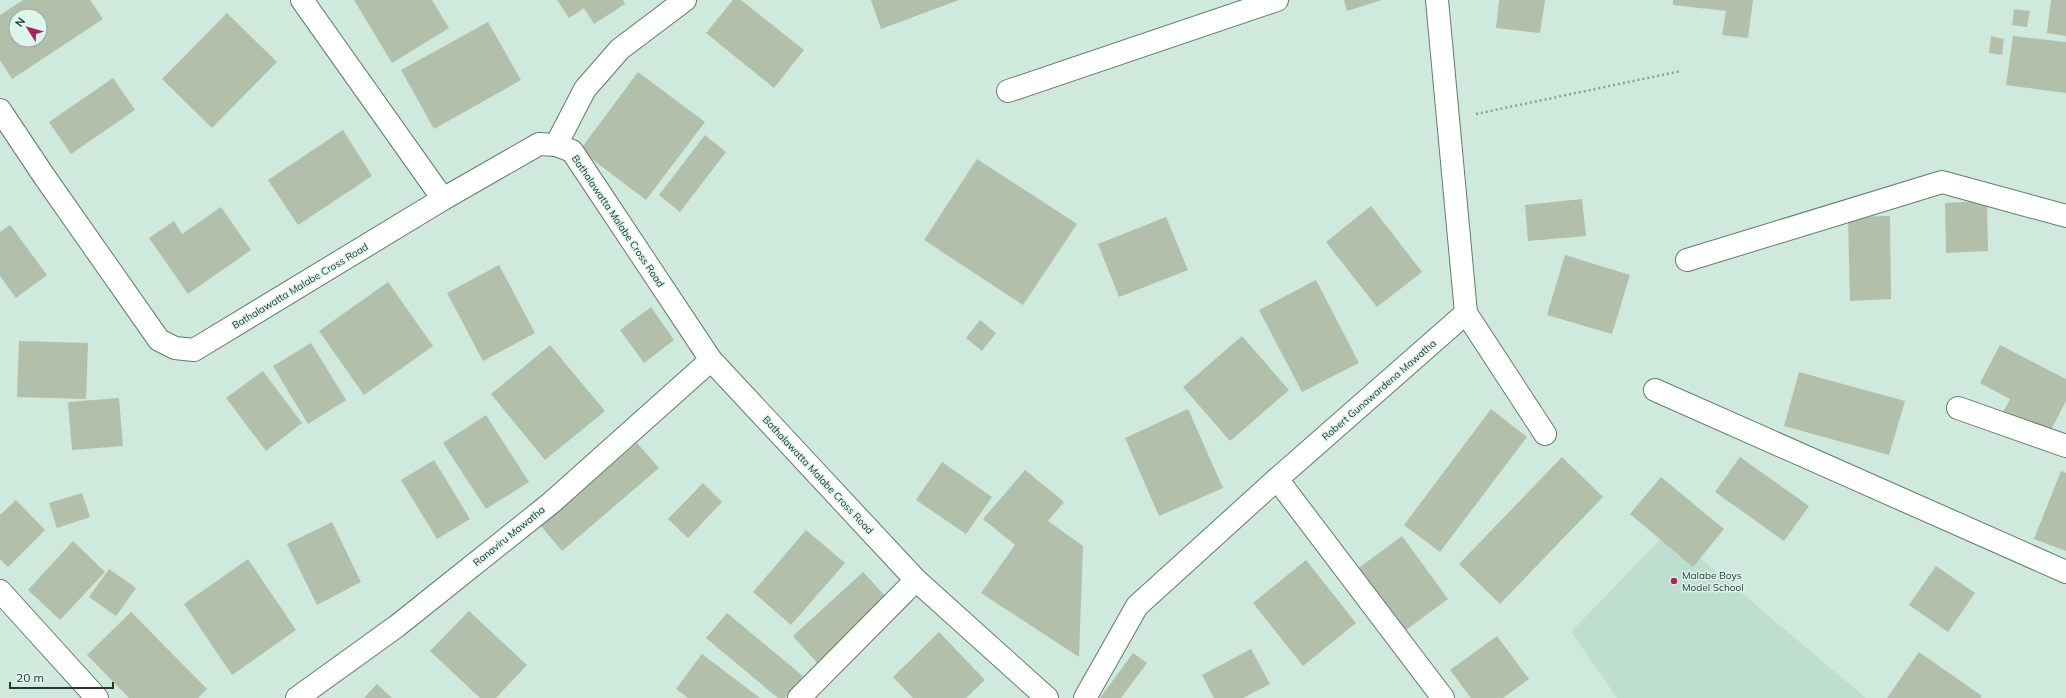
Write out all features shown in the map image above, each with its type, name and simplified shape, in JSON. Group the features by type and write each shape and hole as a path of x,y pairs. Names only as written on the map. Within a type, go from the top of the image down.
{"street":[{"path":"302,0 443,199"},
{"path":"556,145 585,89 620,49 685,0"},
{"path":"1008,91 1277,0"},
{"path":"1437,0 1466,313 1545,434"},
{"name":"Bathalawatta Malabe Cross Road","path":"0,110 44,176 159,340 175,348 194,350 443,199 539,144 556,145 572,151 711,360 916,580 1047,698"},
{"path":"1687,260 1942,182 2066,216"},
{"name":"Robert Gunawardena Mawatha","path":"1085,698 1136,606 1277,479 1466,313"},
{"name":"Ranaviru Mawatha","path":"296,698 397,626 551,503 711,360"},
{"path":"1655,390 2066,572"},
{"path":"1958,408 2066,446"},
{"path":"1277,479 1444,698"},
{"path":"800,698 916,580"},
{"path":"0,591 98,698"}],"path":[{"path":"1447,120 1681,71"}],"shaded area":[{"name":"Malabe Boys Model School","path":"1668,531 1866,698 1617,698 1571,632"}],"building":[{"path":"23,0 90,0 103,19 12,79 0,60 0,15 8,10 8,48 48,48 48,8 11,8"},
{"path":"354,0 432,0 449,28 392,63"},
{"path":"557,0 623,0 625,4 594,24 584,8 569,18"},
{"path":"733,0 741,0 804,50 774,88 706,33"},
{"path":"871,0 959,0 881,29"},
{"path":"1344,0 1382,0 1347,11"},
{"path":"1499,0 1545,0 1540,33 1496,28"},
{"path":"1673,0 1753,0 1748,38 1722,35 1726,11 1673,5"},
{"path":"2051,0 2066,0 2066,36 2047,33"},
{"path":"2014,9 2030,11 2027,27 2012,25"},
{"path":"227,13 277,62 212,128 162,79"},
{"path":"488,22 521,80 434,129 401,70"},
{"path":"1991,36 2004,39 2002,55 1989,53"},
{"path":"2013,36 2066,42 2066,93 2006,85"},
{"path":"638,72 705,122 646,200 580,150"},
{"path":"113,78 135,110 71,154 49,122"},
{"path":"343,130 372,176 298,225 268,180"},
{"path":"705,135 726,152 680,212 659,195"},
{"path":"977,159 1077,224 1023,305 924,240"},
{"path":"1582,199 1586,236 1528,241 1525,205"},
{"path":"1987,201 1988,251 1946,253 1945,203"},
{"path":"1371,206 1422,272 1377,307 1326,242"},
{"path":"221,207 251,250 188,294 149,238 174,221 182,234"},
{"path":"1890,216 1891,299 1850,301 1848,217"},
{"path":"1166,217 1188,270 1119,297 1098,244"},
{"path":"10,225 47,275 16,298 0,276 0,232"},
{"path":"1565,255 1630,275 1612,334 1547,315"},
{"path":"499,265 535,333 483,361 447,293"},
{"path":"1316,280 1359,363 1302,392 1259,310"},
{"path":"388,282 433,346 364,395 319,331"},
{"path":"651,307 674,340 644,363 620,330"},
{"path":"980,320 996,333 982,351 966,338"},
{"path":"1242,336 1289,390 1230,441 1183,387"},
{"path":"19,341 88,343 86,399 17,397"},
{"path":"311,343 346,400 308,424 273,366"},
{"path":"550,345 605,411 545,460 491,394"},
{"path":"2000,345 2066,379 2066,401 2047,438 2002,414 2010,399 1980,383"},
{"path":"263,371 302,423 266,451 226,398"},
{"path":"1799,372 1905,401 1889,455 1784,426"},
{"path":"119,398 123,446 72,450 68,402"},
{"path":"1188,409 1223,488 1159,516 1125,438"},
{"path":"1491,409 1527,437 1440,552 1404,525"},
{"path":"486,415 529,482 486,509 443,443"},
{"path":"637,443 659,468 562,551 541,526"},
{"path":"1562,457 1603,497 1500,604 1459,564"},
{"path":"1740,457 1809,506 1784,541 1715,492"},
{"path":"434,460 470,519 437,539 401,480"},
{"path":"942,462 992,497 966,534 916,500"},
{"path":"1025,470 1064,502 1048,521 1083,546 1079,657 981,593 1015,545 983,519"},
{"path":"2061,471 2066,473 2066,551 2034,539"},
{"path":"1661,477 1724,529 1693,567 1630,514"},
{"path":"703,483 722,502 688,538 668,519"},
{"path":"82,493 90,517 57,528 49,503"},
{"path":"16,500 45,530 8,567 0,559 0,515"},
{"path":"332,522 361,582 317,605 287,544"},
{"path":"806,530 845,563 791,625 753,592"},
{"path":"1402,536 1448,599 1402,633 1356,570"},
{"path":"73,541 105,572 60,620 28,590"},
{"path":"248,559 296,630 232,675 184,604"},
{"path":"1306,560 1356,623 1303,666 1253,603"},
{"path":"1936,566 1975,593 1948,632 1909,605"},
{"path":"109,569 136,588 116,616 89,597"},
{"path":"863,572 887,598 817,663 793,636"},
{"path":"469,611 527,665 496,698 480,698 430,651"},
{"path":"131,612 207,689 198,698 129,698 87,655"},
{"path":"727,613 803,676 785,698 778,698 706,638"},
{"path":"939,632 985,680 966,698 913,698 893,677"},
{"path":"1497,636 1529,679 1503,698 1471,698 1450,670"},
{"path":"1251,649 1270,684 1243,698 1214,698 1202,675"},
{"path":"1919,652 1982,696 1980,698 1887,698"},
{"path":"1133,653 1147,663 1121,698 1100,698"},
{"path":"702,654 760,698 688,698 676,689"},
{"path":"377,684 392,698 364,698"}],"place":[{"name":"Malabe Boys Model School","path":"1674,581"}]}
